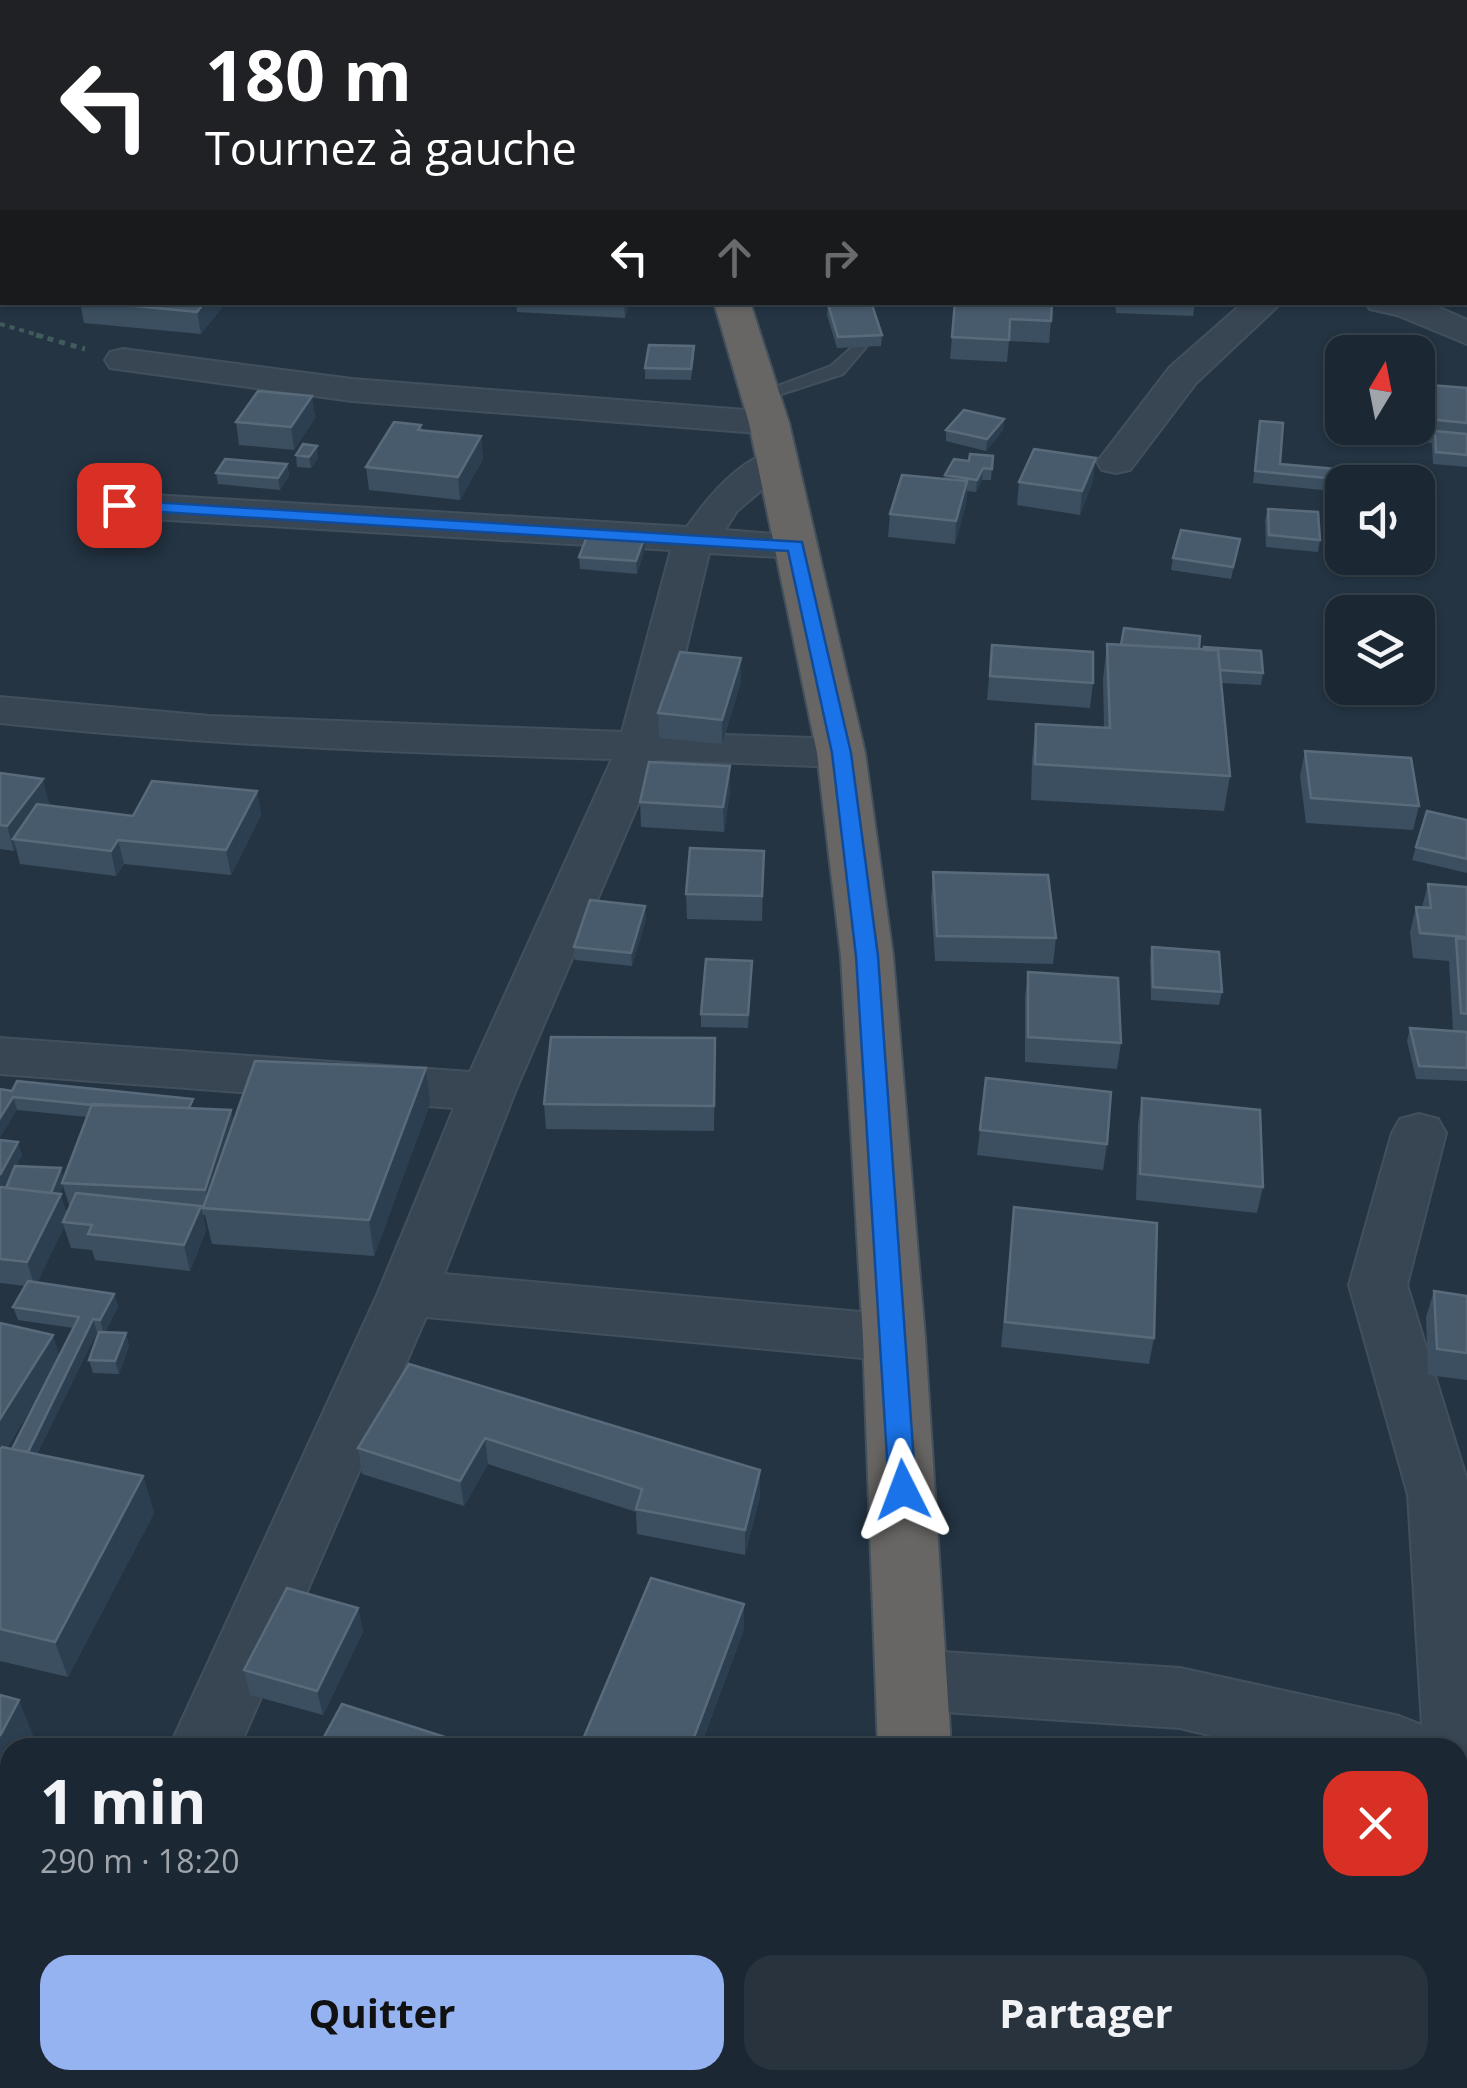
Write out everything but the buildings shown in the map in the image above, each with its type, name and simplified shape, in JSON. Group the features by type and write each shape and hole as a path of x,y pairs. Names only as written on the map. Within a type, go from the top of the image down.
{"highway":[{"path":"733,305 769,427 842,753 867,956 894,1338 915,1738"}],"street":[{"path":"1116,462 1183,375 1261,305"},
{"path":"1400,305 1467,333"},
{"path":"123,360 352,390 769,427 687,556 641,744 488,1092 406,1293 208,1738"},
{"path":"119,505 796,546"},
{"path":"0,710 93,721 338,738 641,744 842,753"},
{"path":"0,1056 488,1092"},
{"path":"1419,1133 1378,1285 1440,1495 1456,1738"},
{"path":"406,1293 894,1338"},
{"path":"913,1680 1180,1698 1355,1738"}],"lane":[{"path":"769,427 837,370 858,347"}],"path":[{"path":"0,324 123,360"}],"route":[{"path":"119,505 796,546 842,753 867,956 903,1490"}]}
